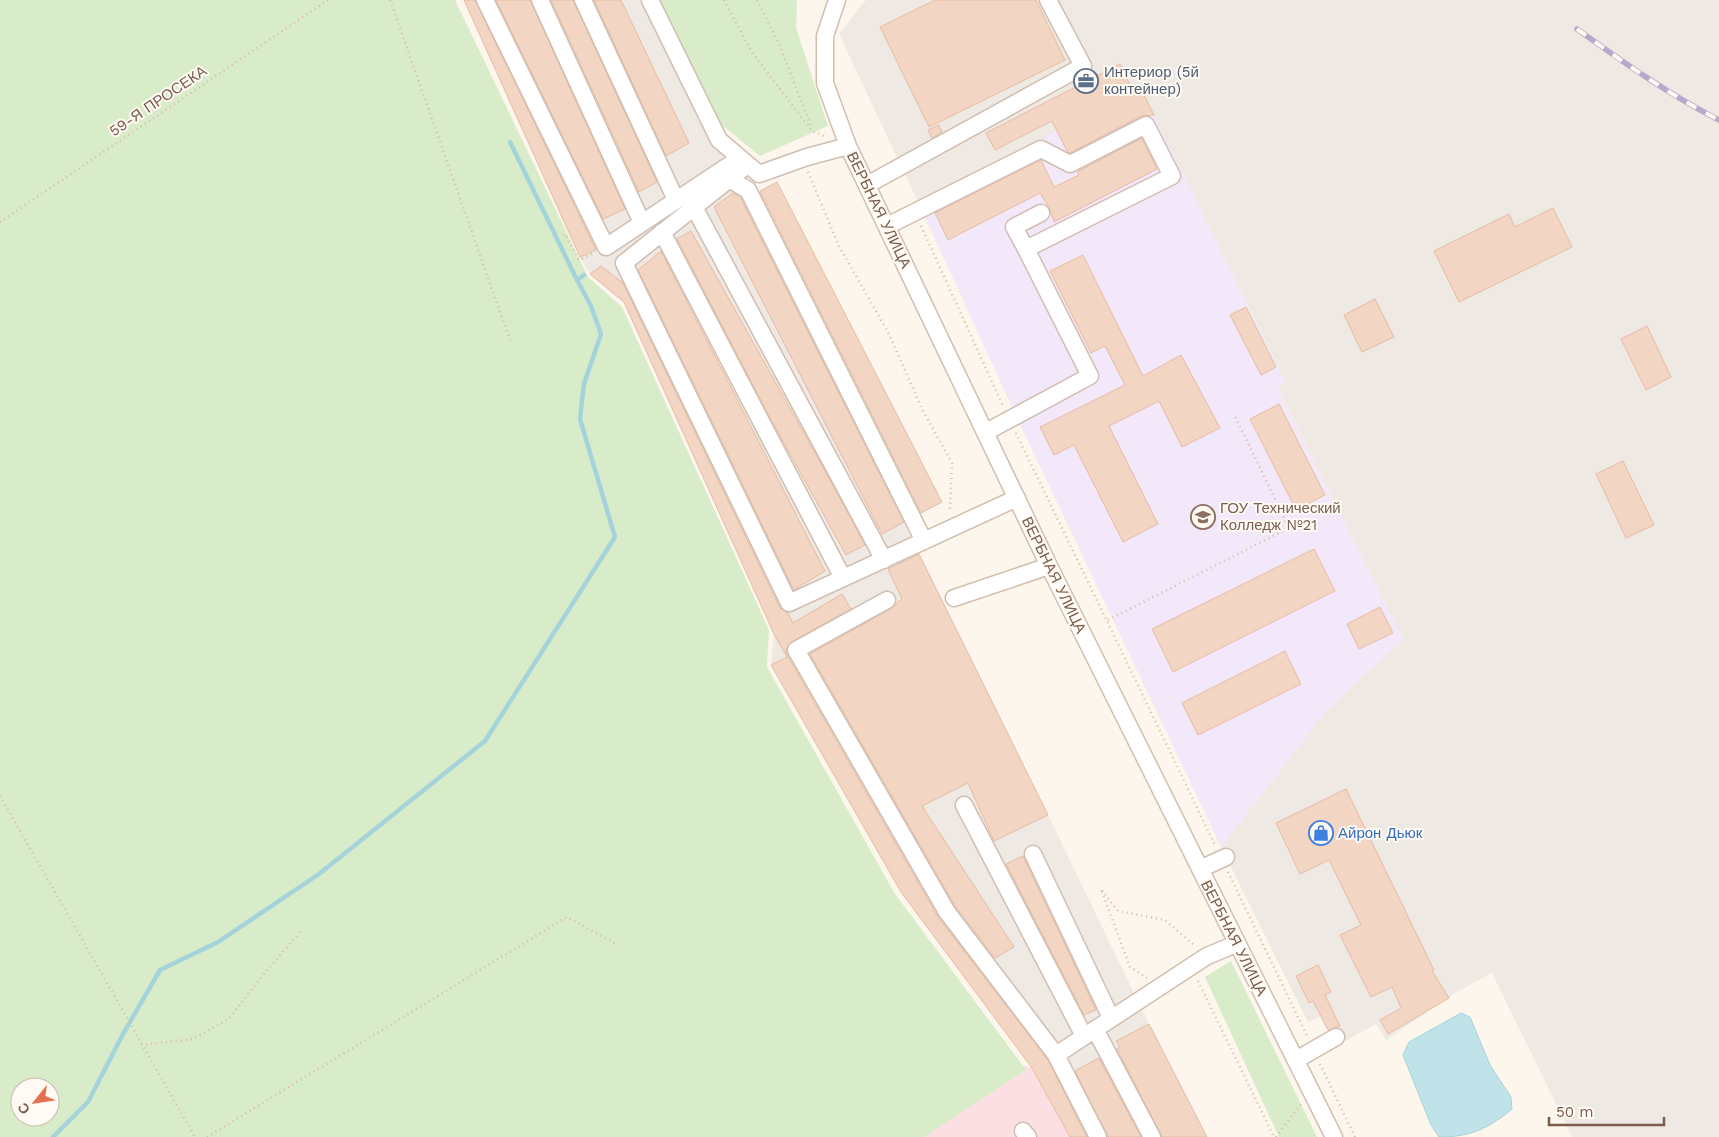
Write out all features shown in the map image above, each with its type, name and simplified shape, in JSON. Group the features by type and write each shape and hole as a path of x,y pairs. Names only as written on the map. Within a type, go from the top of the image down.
{"street":[{"path":"485,0 606,247 676,200 744,161"},
{"path":"540,0 642,223"},
{"path":"583,0 676,200"},
{"path":"650,0 719,140 759,174 848,146"},
{"name":"ВЕРБНАЯ УЛИЦА","path":"838,0 825,36 825,84 848,146 1049,566 1334,1137"},
{"path":"867,185 1083,66 1048,0"},
{"path":"887,226 1041,149 1070,164 1146,126 1175,182 1026,249"},
{"path":"744,161 729,179 624,263 789,603 1017,498"},
{"path":"729,179 748,190 924,541"},
{"path":"694,207 884,560"},
{"path":"986,432 1090,376 1014,227 1041,213"},
{"path":"662,232 843,578"},
{"path":"954,598 1049,566"},
{"path":"887,600 796,650 947,912 1056,1055 1098,1137"},
{"path":"964,805 1089,1033 1152,1137"},
{"path":"1033,854 1111,1018"},
{"path":"1200,869 1224,858"},
{"path":"1056,1055 1207,956 1236,944"},
{"path":"1296,1060 1336,1037"}],"path":[{"name":"59-Я ПРОСЕКА","path":"0,222 328,0"},
{"path":"390,0 510,340"},
{"path":"724,0 751,51 812,131 848,146"},
{"path":"757,0 780,46 812,131"},
{"path":"802,159 839,246 888,332 922,409 952,463 950,509"},
{"path":"915,213 1009,420 1224,858 1355,1137"},
{"path":"563,235 565,234 579,260 581,259"},
{"path":"1108,620 1289,528 1234,414"},
{"path":"0,796 195,1137"},
{"path":"1160,986 1130,967 1101,890 1118,911 1165,920 1207,956"},
{"path":"207,1137 566,917 618,945"},
{"path":"141,1045 193,1039 229,1019 258,981 300,932"},
{"path":"1191,966 1275,1137 1311,1090"}],"shaded area":[{"path":"464,0 650,0 739,189 1149,1024 1207,1137 1070,1137 1032,1068 901,892 771,665 774,634 772,627 624,303 590,274 580,257"},
{"path":"866,0 1719,0 1719,1137 1572,1137 1492,973 1457,992 1386,1040 1376,1024 1340,1044 1333,1030 1328,1031 1321,1016 1308,1022 1221,847 1325,712 1403,639 1277,388 1286,383 1141,90 918,202 839,34"},
{"name":"ГОУ Технический Колледж №21","path":"1141,89 1286,383 1277,388 1403,639 1325,712 1221,847 1016,416 918,202"},
{"path":"984,1055 1032,1068 1070,1137 845,1137"}],"green space":[{"path":"0,0 455,0 588,277 622,307 769,630 767,667 895,894 1026,1070 924,1137 0,1137"},
{"path":"655,0 797,0 796,28 828,126 760,156 718,122"},
{"path":"1231,961 1317,1137 1279,1137 1205,977"}],"water":[{"path":"1461,1013 1470,1017 1490,1065 1511,1097 1512,1109 1487,1127 1460,1135 1439,1137 1431,1125 1403,1055 1409,1042"}],"building":[{"path":"464,0 475,0 596,250 580,257"},
{"path":"496,0 530,0 625,209 603,219"},
{"path":"551,0 573,0 657,182 639,192"},
{"path":"594,0 621,0 689,143 666,156"},
{"path":"935,0 1036,0 1065,60 929,127 880,27"},
{"path":"1120,64 1134,93 1141,89 1154,115 1141,116 1070,153 1067,151 1052,121 995,150 986,133"},
{"path":"939,125 942,132 932,138 928,130"},
{"path":"1142,138 1157,169 1054,222 1050,209 1040,193 948,240 935,213 1041,160 1054,187 1079,175 1077,172"},
{"path":"777,182 942,502 921,513 760,191"},
{"path":"733,193 740,197 904,522 882,534 714,207"},
{"path":"1553,208 1572,247 1459,302 1434,251 1509,214 1515,227"},
{"path":"691,231 865,545 846,555 769,416 677,239"},
{"path":"661,251 825,571 794,590 638,270"},
{"path":"1083,255 1143,376 1181,355 1220,428 1182,447 1159,401 1109,426 1158,524 1123,542 1074,445 1054,455 1040,427 1125,385 1105,346 1091,353 1050,271"},
{"path":"601,266 623,283 780,608 788,613 793,623 842,594 851,609 791,642 786,649 787,655 938,917 1048,1060 1087,1137 1070,1137 1032,1068 901,892 771,665 787,657 774,634 624,302 590,274"},
{"path":"1375,299 1394,337 1362,352 1344,315"},
{"path":"1246,307 1276,367 1261,375 1230,315"},
{"path":"1647,326 1671,377 1646,390 1621,339"},
{"path":"1279,404 1325,495 1296,510 1250,419"},
{"path":"1623,461 1654,525 1626,538 1596,474"},
{"path":"1314,549 1335,591 1173,672 1152,629"},
{"path":"919,554 1048,815 994,841 968,783 922,806 1014,947 995,958 955,906 810,654 892,608 902,599 888,569"},
{"path":"1380,607 1393,633 1359,649 1347,624"},
{"path":"1285,651 1301,684 1198,735 1182,703"},
{"path":"1346,789 1434,970 1432,971 1449,998 1388,1034 1380,1020 1401,1008 1392,987 1371,997 1340,935 1361,925 1329,860 1300,874 1276,823"},
{"path":"1023,856 1096,1010 1084,1015 1006,864"},
{"path":"1318,965 1331,992 1325,995 1340,1026 1328,1030 1313,1001 1309,1003 1296,976"},
{"path":"1149,1024 1207,1137 1162,1137 1117,1049 1120,1047 1116,1041"},
{"path":"1099,1058 1141,1137 1108,1137 1075,1071"}],"waterway":[{"path":"510,142 577,280"},
{"path":"53,1137 88,1102 123,1034 160,970 218,942 319,874 485,741 615,537 580,419 584,384 601,334 591,306 577,280 584,275"}],"railway":[{"path":"1577,29 1664,88 1719,120"}],"place":[{"name":"Интериор (5й контейнер)","path":"1086,81"},
{"name":"ГОУ Технический Колледж №21","path":"1203,517"},
{"name":"Айрон Дьюк","path":"1321,833"}]}
